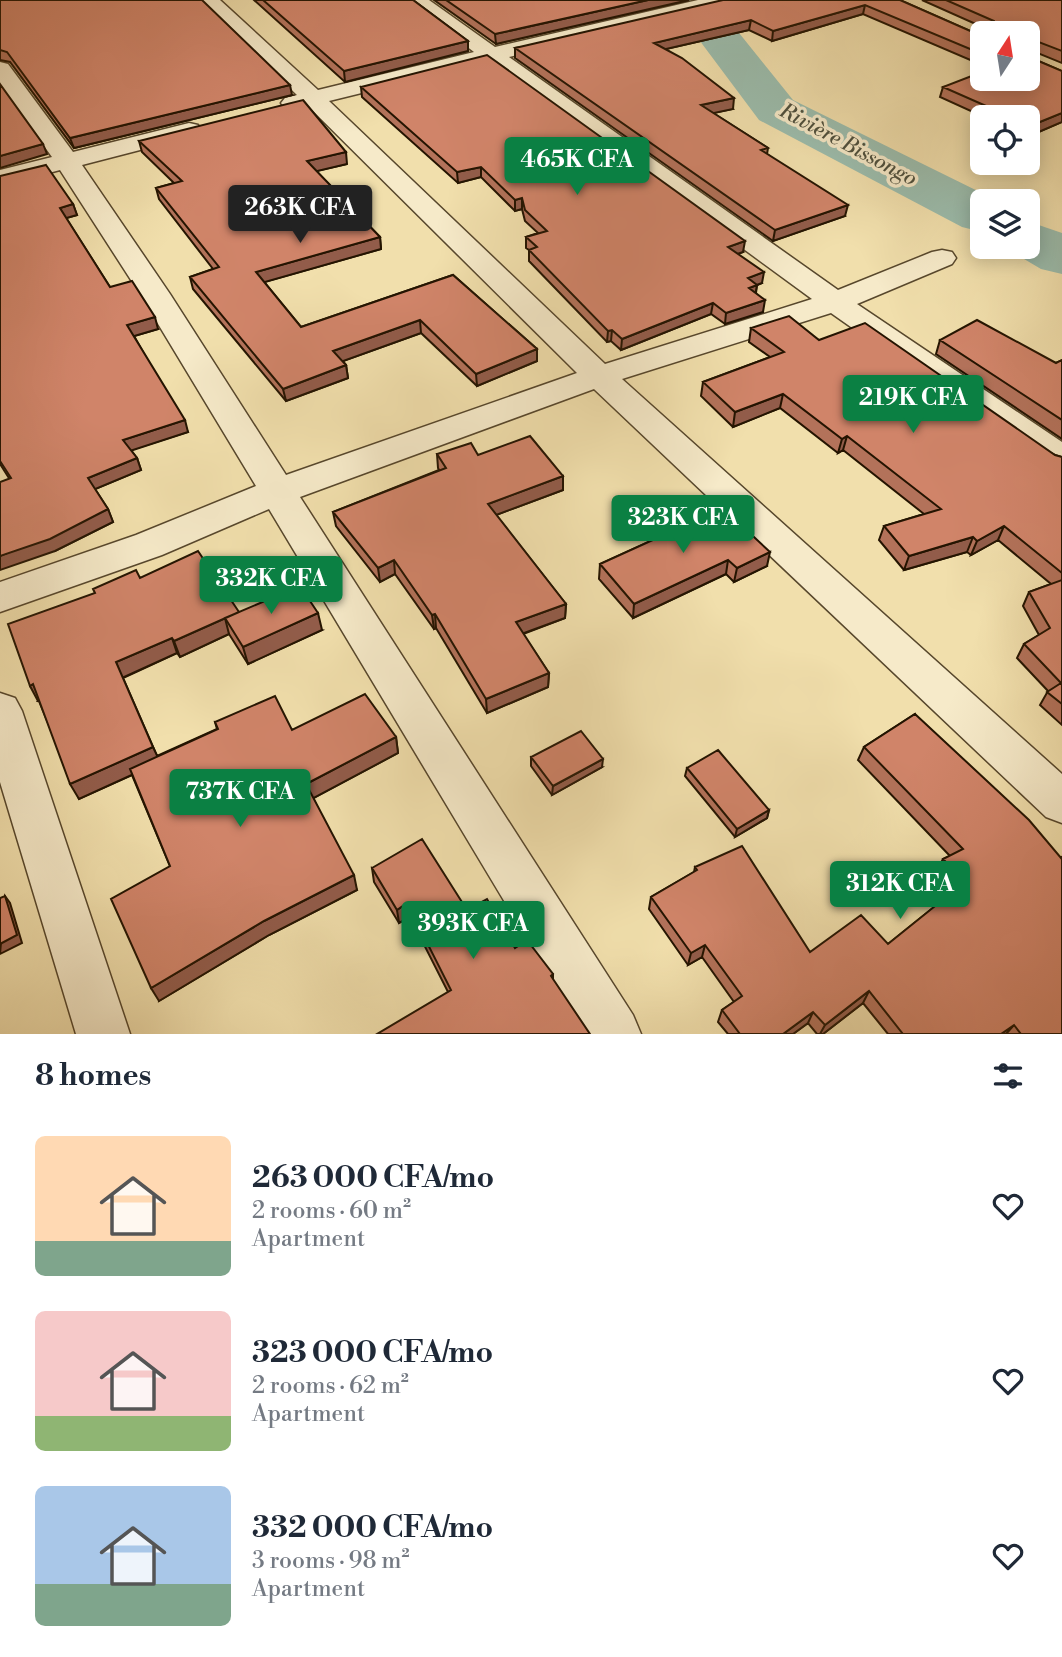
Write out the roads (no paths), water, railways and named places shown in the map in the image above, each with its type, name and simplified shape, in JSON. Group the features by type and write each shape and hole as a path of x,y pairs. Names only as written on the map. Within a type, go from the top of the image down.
{"street":[{"path":"208,0 313,98 598,376 1062,803"},
{"path":"416,0 835,302 1062,459"},
{"path":"275,108 727,0"},
{"path":"0,69 67,161 155,294 614,1034"},
{"path":"0,177 212,124"},
{"path":"0,597 149,545 276,492 598,376 835,302 942,258"},
{"path":"0,711 103,1034"}],"waterway":[{"name":"Rivière Bissongo","path":"672,0 700,12 776,110 970,209"},
{"name":"Rivière Bissongo","path":"1040,245 1062,256"}]}
